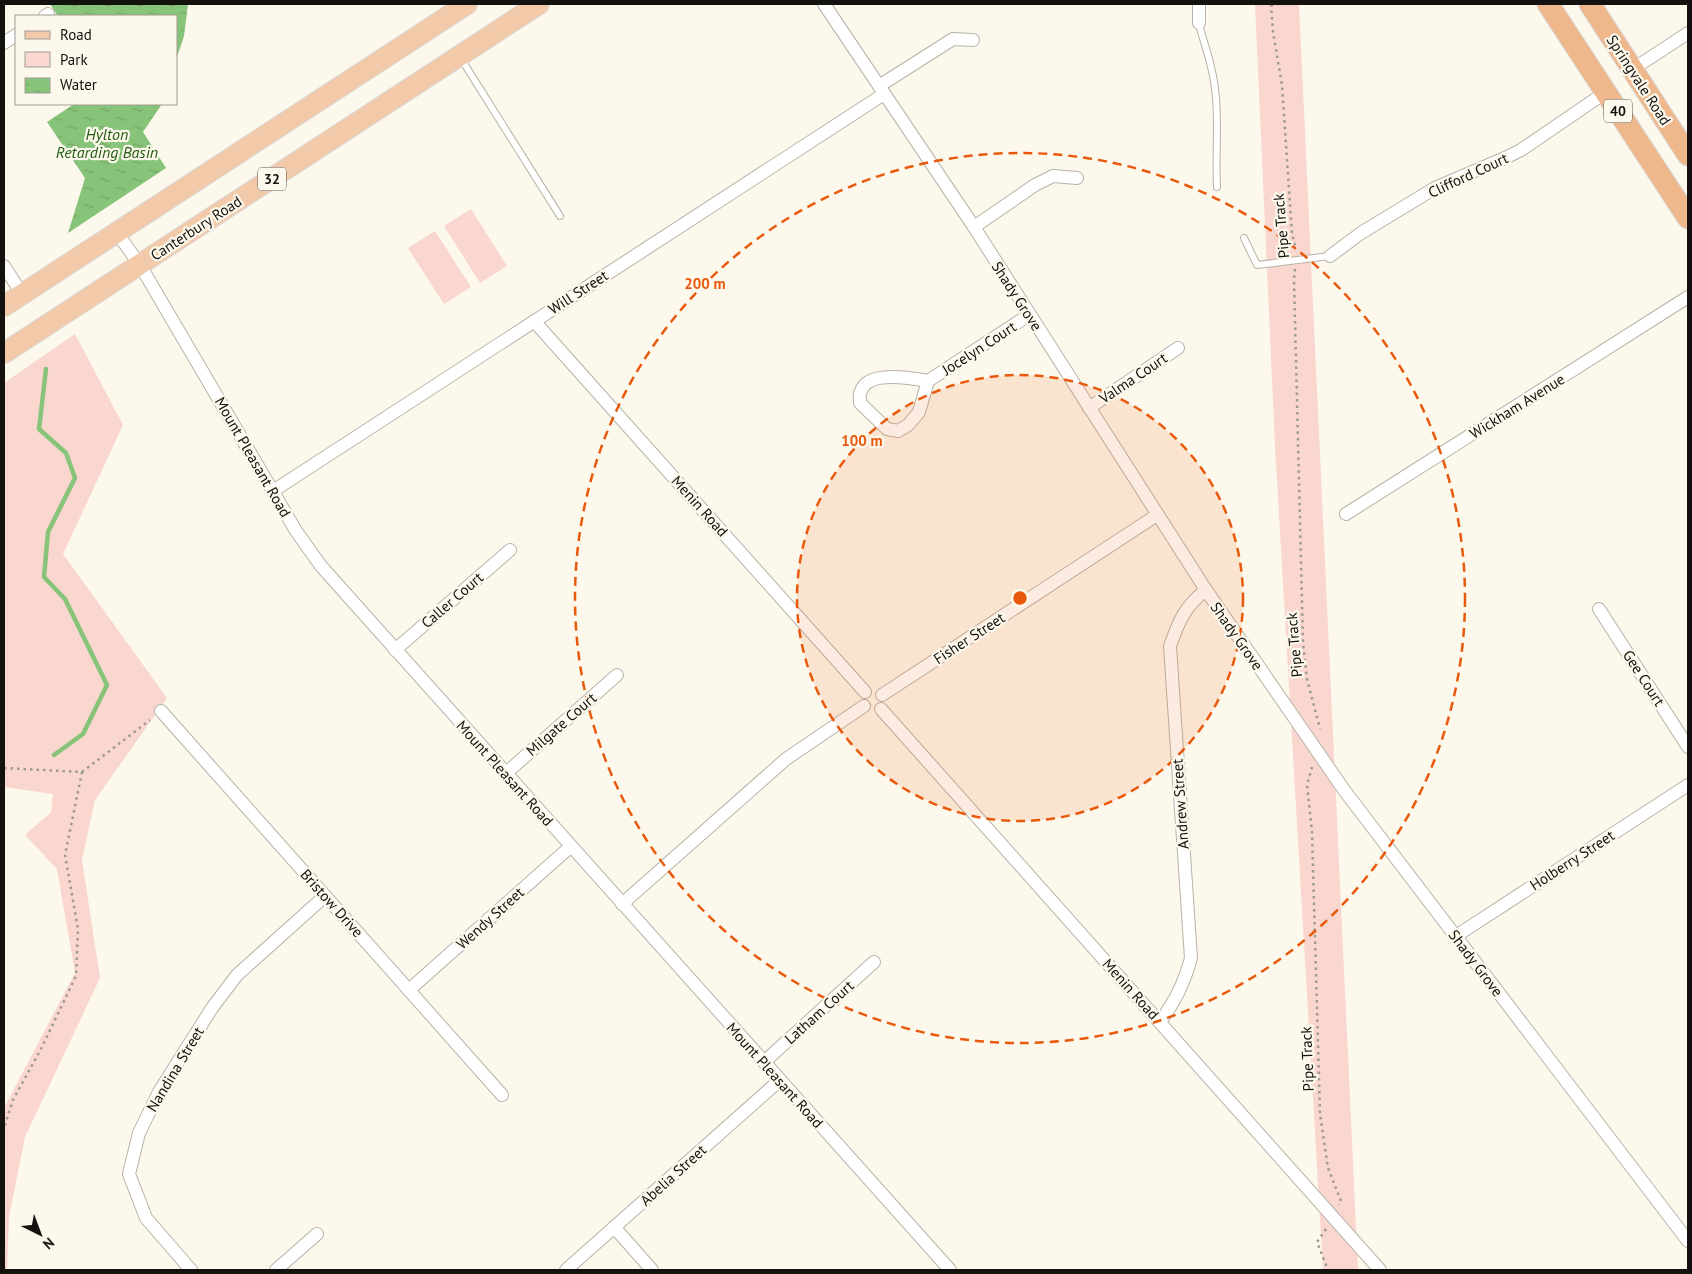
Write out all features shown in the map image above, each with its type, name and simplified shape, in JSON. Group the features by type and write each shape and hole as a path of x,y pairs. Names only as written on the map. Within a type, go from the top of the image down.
{"highway":[{"name":"40","path":"1548,4 1688,218"},
{"name":"Springvale Road","path":"1590,4 1688,155"}],"main road":[{"name":"32","path":"4,306 467,4"},
{"name":"Canterbury Road","path":"4,353 539,4"}],"street":[{"name":"Shady Grove","path":"824,4 974,227 1206,590 1316,750 1344,790 1688,1241"},
{"path":"1199,4 1199,23"},
{"path":"1633,69 1688,33"},
{"path":"4,43 15,36"},
{"name":"Will Street","path":"272,491 534,321 882,90 953,39 973,40"},
{"name":"Clifford Court","path":"1330,256 1361,233 1436,188 1521,150 1606,92"},
{"path":"974,227 1052,176 1077,178"},
{"name":"Mount Pleasant Road","path":"117,233 140,265 296,531 321,566 570,847 950,1270"},
{"path":"4,266 22,294"},
{"name":"Wickham Avenue","path":"1346,514 1688,297"},
{"name":"Jocelyn Court","path":"928,381 896,376 868,382 861,391 860,403 887,429 898,430 908,425 919,412 928,381 1029,315"},
{"name":"Menin Road","path":"534,321 866,692"},
{"name":"Valma Court","path":"1089,408 1178,348"},
{"name":"Fisher Street","path":"882,695 1157,515"},
{"name":"Caller Court","path":"395,650 510,550"},
{"name":"Andrew Street","path":"1160,1022 1174,1003 1186,978 1191,958 1170,646 1179,621 1192,601 1206,590"},
{"name":"Gee Court","path":"1599,609 1688,747"},
{"name":"Milgate Court","path":"505,774 617,675"},
{"path":"874,689 882,693 884,701 881,709 872,712 864,708 862,700 866,692 874,689"},
{"path":"622,904 786,759 864,706"},
{"name":"Menin Road","path":"881,709 1380,1270"},
{"name":"Bristow Drive","path":"161,711 502,1095"},
{"name":"Holberry Street","path":"1456,936 1688,784"},
{"name":"Wendy Street","path":"409,990 570,847"},
{"name":"Nandina Street","path":"191,1270 146,1218 129,1174 139,1133 159,1092 212,1008 237,975 325,896"},
{"name":"Latham Court","path":"764,1062 874,962"},
{"name":"Abelia Street","path":"566,1270 780,1080"},
{"path":"614,1227 652,1270"},
{"path":"276,1270 317,1234"}],"lane":[{"path":"1199,23 1212,68 1216,104 1217,187"},
{"path":"459,56 560,216"},
{"path":"1244,238 1257,265 1330,256"}],"path":[{"path":"1271,5 1279,4"},
{"name":"Pipe Track","path":"1271,5 1273,32 1282,85 1292,234 1296,243 1297,259 1294,279 1303,643 1307,679 1322,741 1316,750 1307,785 1312,832 1320,1114 1328,1168 1341,1201 1333,1219 1317,1242 1328,1270"},
{"path":"4,768 82,772 161,711"},
{"path":"4,1128 13,1100 42,1049 76,976 78,929 65,855 82,772"}],"green space":[{"path":"1255,4 1299,4 1358,1270 1323,1270 1275,446"},
{"path":"471,209 507,266 480,283 444,226"},
{"path":"435,231 471,287 444,304 408,248"},
{"path":"75,334 123,425 63,554 167,698 95,800 82,860 100,978 25,1137 9,1217 7,1270 4,1270 4,1108 75,973 57,869 25,835 51,812 53,794 4,787 4,383"}],"water":[{"path":"50,4 188,4 184,36 178,54 178,15 57,15"},
{"name":"Hylton Retarding Basin","path":"72,105 161,105 143,132 166,168 68,233 85,178 47,122"}],"waterway":[{"path":"46,369 39,429 66,453 75,478 48,532 44,577 65,599 107,685 83,734 54,755"}]}
